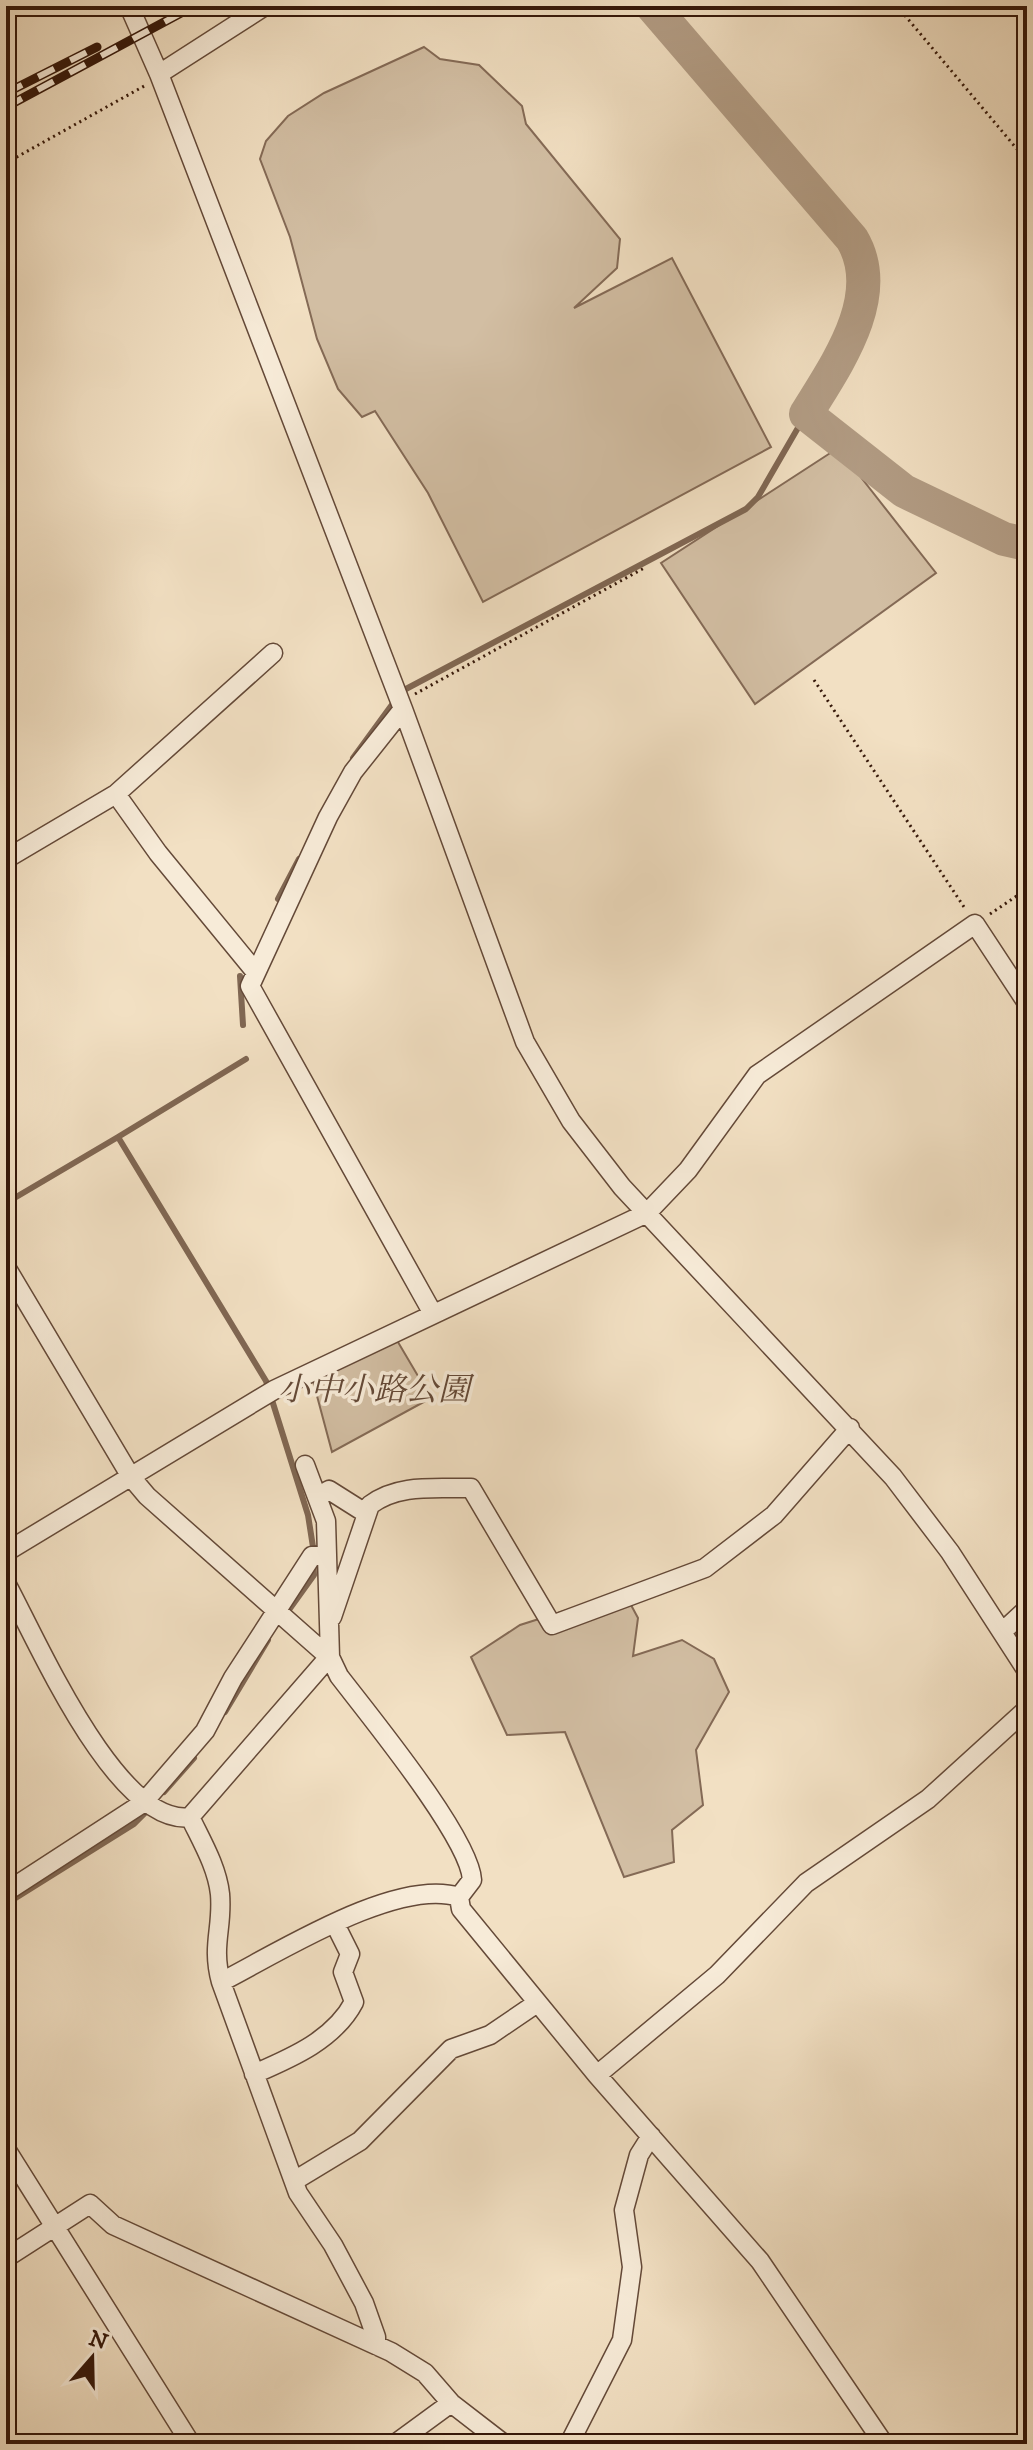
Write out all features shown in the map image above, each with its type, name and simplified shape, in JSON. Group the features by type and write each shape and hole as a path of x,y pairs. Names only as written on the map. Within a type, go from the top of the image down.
{"street":[{"path":"129,6 159,74 403,709 525,1042 571,1121 622,1187 850,1428 950,1552 1027,1671"},
{"path":"159,74 265,6"},
{"path":"6,859 116,794 273,653"},
{"path":"403,709 353,772 340,795 254,970 250,986 432,1312"},
{"path":"116,794 158,853 254,970"},
{"path":"6,1552 274,1390 432,1312 647,1213 688,1170 757,1075 975,924 1027,1003"},
{"path":"6,1267 131,1477 147,1496 329,1657 190,1817 177,1819 143,1803 103,1760 6,1583"},
{"path":"329,1623 370,1505 383,1495 400,1490 471,1488 552,1625 705,1568 774,1515 850,1428"},
{"path":"305,1465 326,1521 330,1657 339,1676 435,1806 471,1867 472,1880 459,1897 461,1909 597,2075 760,2261 884,2444"},
{"path":"317,1497 329,1490 367,1514"},
{"path":"6,1892 143,1803 205,1731 233,1678 312,1556 327,1555"},
{"path":"1002,1632 1027,1609"},
{"path":"597,2075 717,1975 806,1883 928,1799 1027,1709"},
{"path":"190,1817 217,1875 220,1897 214,1957 221,1982 294,2181 364,2303 376,2345"},
{"path":"221,1982 335,1924 390,1900 448,1894 459,1897"},
{"path":"254,2074 302,2053 348,2014 354,2002 343,1972 350,1954 335,1924"},
{"path":"294,2181 360,2141 451,2049 490,2035 537,2003"},
{"path":"569,2444 622,2340 632,2267 624,2210 639,2155 651,2136"},
{"path":"6,2149 191,2444"},
{"path":"6,2258 90,2204 113,2225 376,2345 425,2373 451,2403 504,2444"},
{"path":"395,2444 451,2403"}],"path":[{"path":"897,6 1027,161"},
{"path":"6,163 150,83 159,74"},
{"path":"403,709 412,695 646,567"},
{"path":"814,680 975,924 1027,889"}],"green space":[{"path":"424,47 440,59 479,65 522,106 526,124 620,239 617,268 574,308 672,258 771,447 483,602 428,493 375,411 362,417 338,389 317,339 290,237 260,159 266,141 288,116 324,93"},
{"path":"838,448 936,573 755,704 661,563"},
{"name":"小中小路公園","path":"395,1337 431,1398 332,1452 313,1381"},
{"path":"624,1592 638,1618 633,1656 682,1640 714,1659 729,1692 696,1750 703,1805 672,1830 674,1862 624,1877 565,1732 507,1735 471,1657 520,1625"}],"waterway":[{"path":"652,6 852,239 861,261 863,284 853,330 806,414 904,491 1004,539 1027,544"},
{"path":"404,690 746,509 758,497 806,414"},
{"path":"353,758 391,706"},
{"path":"278,899 299,859"},
{"path":"240,976 243,1025"},
{"path":"246,1059 118,1137 266,1381 308,1515 313,1547 314,1575 286,1614"},
{"path":"6,1203 118,1137"},
{"path":"225,1712 268,1640"},
{"path":"164,1792 194,1758"},
{"path":"6,1904 134,1824 149,1809"}],"railway":[{"path":"6,107 194,6"},
{"path":"6,93 97,47"}]}
